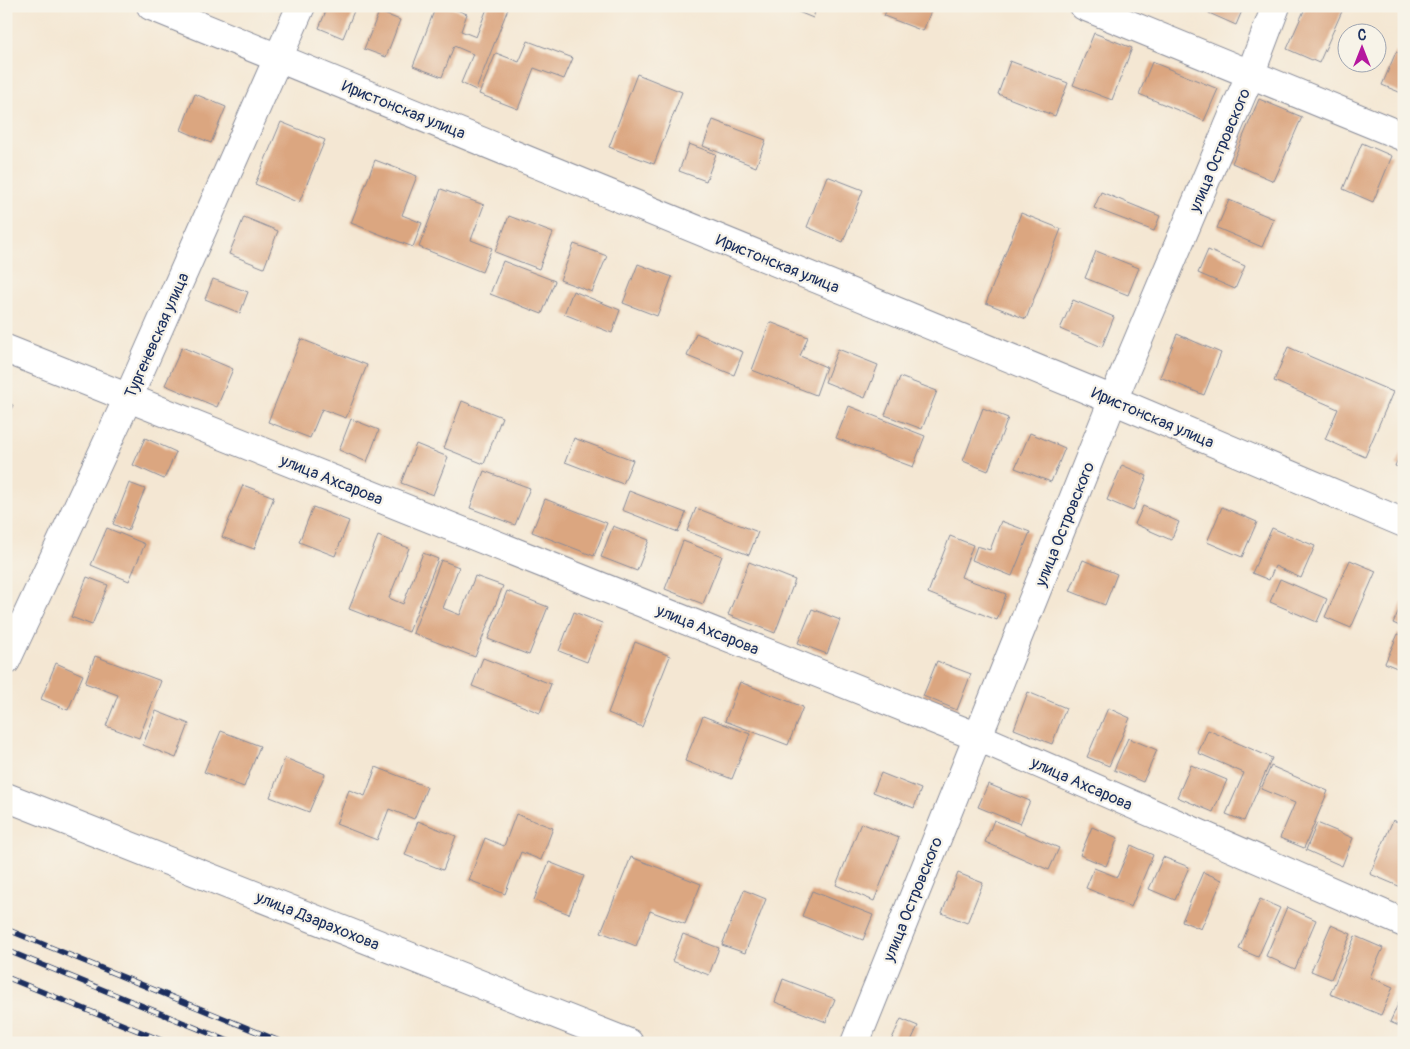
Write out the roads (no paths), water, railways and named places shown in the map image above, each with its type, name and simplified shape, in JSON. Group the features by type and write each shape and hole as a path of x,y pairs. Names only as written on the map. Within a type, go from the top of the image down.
{"street":[{"name":"Иристонская улица","path":"151,6 1113,400 1404,523"},
{"name":"Тургеневская улица","path":"6,661 128,398 301,6"},
{"path":"1084,6 1404,137"},
{"name":"улица Островского","path":"855,1043 1113,400 1250,75 1276,6"},
{"name":"улица Ахсарова","path":"6,349 978,737 1404,923"},
{"name":"улица Дзарахохова","path":"6,797 629,1043"}],"railway":[{"path":"6,929 284,1043"},
{"path":"6,950 233,1043"},
{"path":"6,977 168,1043"}]}
